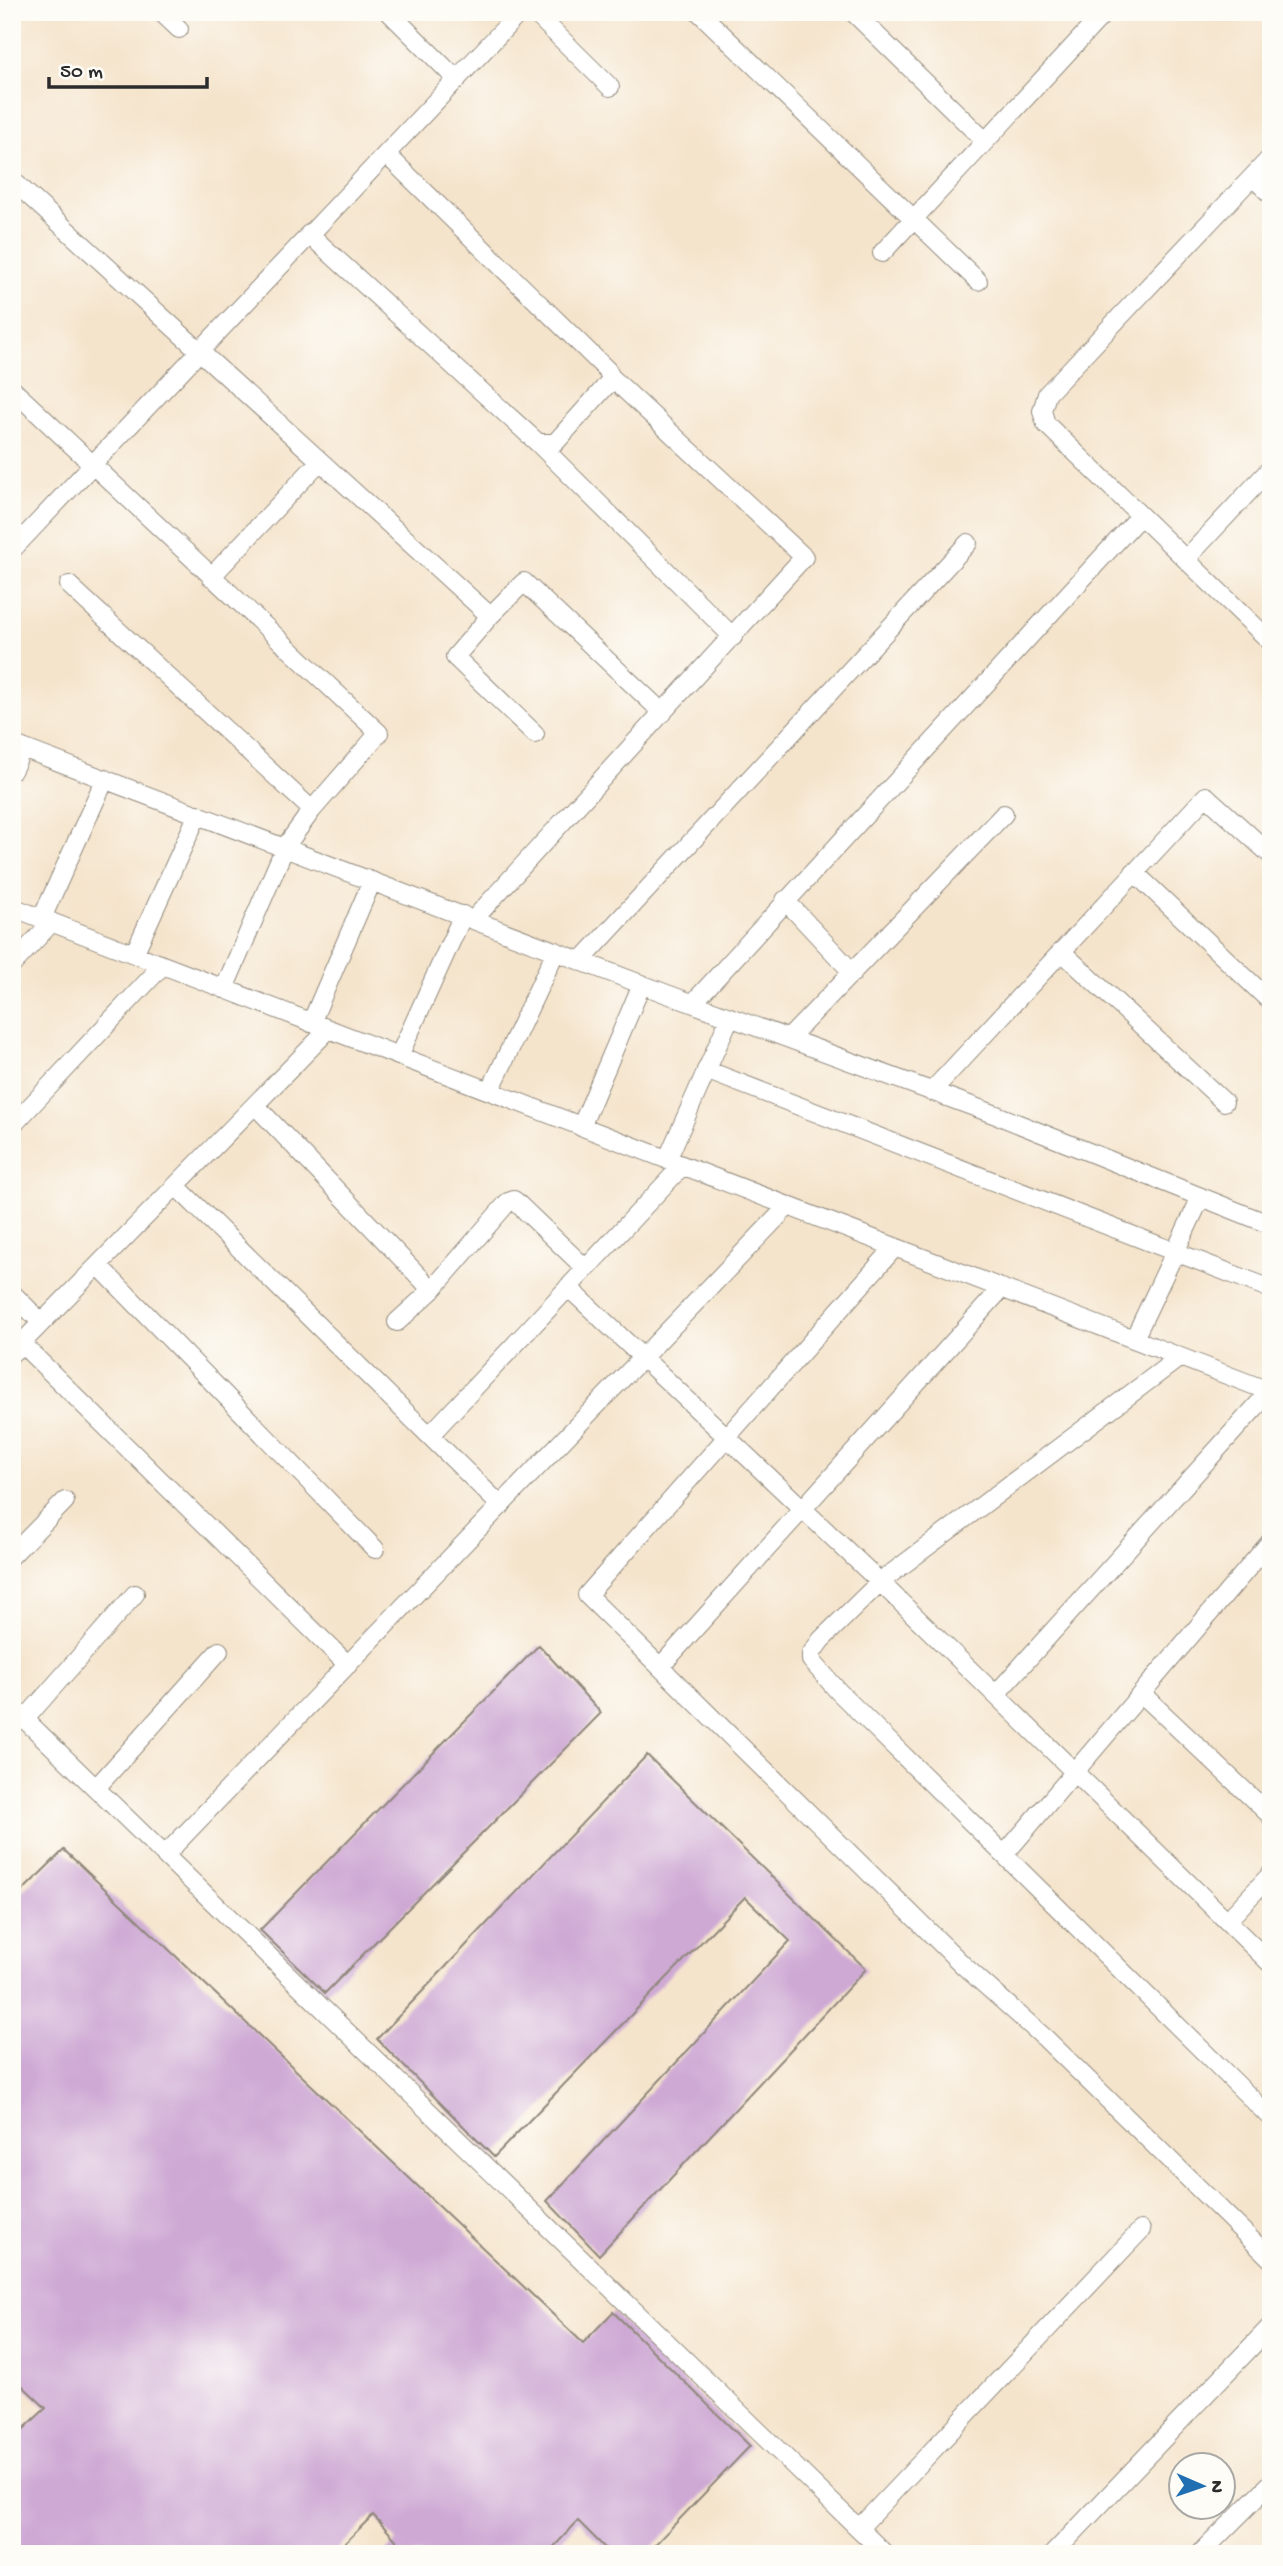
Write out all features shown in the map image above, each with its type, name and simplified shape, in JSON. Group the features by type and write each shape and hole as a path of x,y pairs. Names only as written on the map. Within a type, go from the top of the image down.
{"street":[{"path":"161,12 178,29"},
{"path":"389,12 457,79"},
{"path":"12,550 520,12"},
{"path":"534,12 610,87"},
{"path":"699,12 978,281"},
{"path":"853,12 985,141"},
{"path":"882,253 1105,12"},
{"path":"386,154 598,360 611,377 804,557 663,713 468,917 399,1056"},
{"path":"1271,157 1047,394 1042,411 1046,425 1271,642"},
{"path":"1253,177 1271,195"},
{"path":"12,180 490,617"},
{"path":"309,234 538,443 733,637"},
{"path":"538,443 555,443 611,377"},
{"path":"12,389 379,733 312,810 285,847 224,989"},
{"path":"211,577 320,461"},
{"path":"1186,559 1271,468"},
{"path":"693,1003 1140,516"},
{"path":"581,961 968,543"},
{"path":"535,734 455,657 524,582 663,713"},
{"path":"69,585 312,810"},
{"path":"12,771 18,746 642,984 790,1037 1271,1225"},
{"path":"12,965 47,920 105,779"},
{"path":"931,1092 1206,796 1271,855"},
{"path":"134,954 198,814"},
{"path":"790,1037 1004,814"},
{"path":"1134,872 1271,1002"},
{"path":"312,1023 372,881"},
{"path":"785,900 853,973"},
{"path":"12,907 161,967 1270,1391 996,1694"},
{"path":"490,1091 556,951"},
{"path":"1061,951 1224,1102"},
{"path":"12,1126 161,967"},
{"path":"581,1126 642,984"},
{"path":"430,1435 568,1287 674,1163 706,1070 730,1017"},
{"path":"329,1030 17,1348 348,1665"},
{"path":"706,1070 1271,1289"},
{"path":"255,1105 432,1290"},
{"path":"176,1186 501,1506"},
{"path":"1133,1339 1201,1197"},
{"path":"397,1322 432,1290 508,1202 514,1200 585,1268"},
{"path":"165,1855 788,1206"},
{"path":"895,1247 587,1595 964,1966 1046,2039 1271,2259"},
{"path":"99,1265 375,1549"},
{"path":"568,1287 880,1582 1271,1964"},
{"path":"661,1666 1002,1288"},
{"path":"12,1293 41,1322"},
{"path":"1180,1357 880,1582 821,1640 811,1654 811,1660 1271,2118"},
{"path":"12,1555 65,1501"},
{"path":"1004,1855 1271,1541"},
{"path":"135,1594 18,1713 885,2554"},
{"path":"96,1788 219,1651"},
{"path":"1142,1694 1271,1816"},
{"path":"1227,1921 1271,1874"},
{"path":"859,2528 1141,2230"},
{"path":"1053,2554 1271,2326"},
{"path":"1200,2554 1271,2483"}],"building":[{"path":"539,1645 601,1713 325,1993 260,1930"},
{"path":"647,1755 866,1969 599,2255 547,2201 790,1941 745,1897 494,2157 377,2039"},
{"path":"64,1850 583,2343 613,2312 750,2446 646,2554 611,2554 578,2521 547,2554 384,2554 397,2541 373,2515 334,2554 18,2554 12,2547 12,2440 46,2408 12,2376 12,1901"}]}
